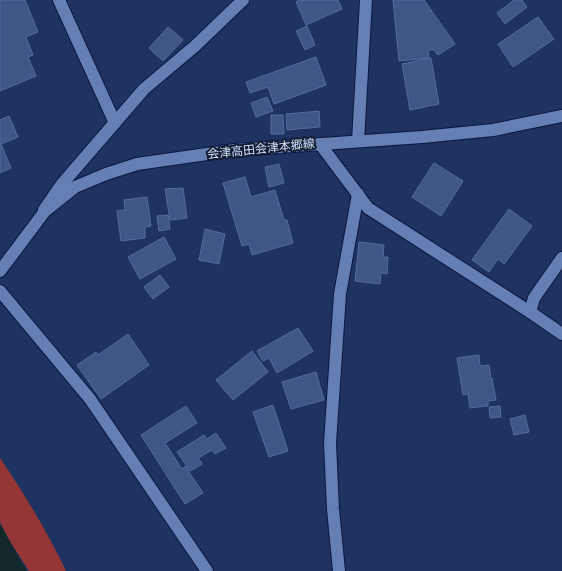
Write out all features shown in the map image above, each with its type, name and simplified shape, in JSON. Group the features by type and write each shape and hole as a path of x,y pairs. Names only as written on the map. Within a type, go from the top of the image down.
{"street":[{"path":"59,0 115,123"},
{"path":"11,256 62,184 144,89 195,46 243,0"},
{"path":"358,141 366,0"},
{"name":"会津高田会津本郷線","path":"0,271 45,211 76,187 106,174 137,164 235,150 422,137 493,130 562,116"},
{"path":"320,144 368,208 562,334"},
{"path":"339,571 333,509 330,443 340,294 358,194"},
{"path":"530,312 534,298 562,258"},
{"path":"0,291 90,399 207,571"}],"shaded area":[{"path":"0,458 35,513 66,571 29,571 9,540 0,522"},
{"path":"0,524 27,571 0,571"}],"building":[{"path":"0,0 25,0 38,32 26,37 33,55 28,57 36,76 0,91"},
{"path":"299,0 338,0 342,9 306,25 296,2"},
{"path":"393,0 424,0 455,44 438,55 434,50 428,50 429,58 399,61"},
{"path":"514,0 522,0 527,7 505,24 497,13"},
{"path":"538,17 554,39 513,67 498,44"},
{"path":"307,26 315,45 305,50 296,31"},
{"path":"168,27 183,40 163,61 149,48"},
{"path":"316,57 326,85 274,104 268,87 250,93 246,82"},
{"path":"431,58 439,104 410,110 402,64"},
{"path":"267,97 273,111 256,117 251,103"},
{"path":"319,111 320,127 287,130 286,114"},
{"path":"271,115 283,115 284,134 271,134"},
{"path":"9,116 18,137 1,144 11,168 0,173 0,120"},
{"path":"434,163 463,181 441,216 412,197"},
{"path":"279,164 284,183 269,187 265,167"},
{"path":"245,177 251,197 275,190 284,220 287,220 293,243 252,255 249,244 242,246 223,183"},
{"path":"183,188 187,218 170,220 165,189"},
{"path":"147,197 151,226 145,227 145,238 121,241 117,211 125,210 124,200"},
{"path":"509,209 532,226 504,264 498,259 489,272 472,260"},
{"path":"168,215 170,229 159,231 157,216"},
{"path":"205,229 225,234 219,264 199,260"},
{"path":"164,237 176,259 140,279 128,257"},
{"path":"359,242 384,245 383,257 388,257 387,274 381,273 380,284 355,281"},
{"path":"160,275 169,287 153,299 144,287"},
{"path":"298,328 313,351 277,373 269,358 263,361 257,351"},
{"path":"128,334 149,365 101,399 77,365 96,352 98,355"},
{"path":"252,351 268,372 233,400 216,380"},
{"path":"479,355 480,366 489,365 496,400 488,401 488,406 470,408 468,394 463,395 457,358"},
{"path":"316,372 324,400 291,409 282,382"},
{"path":"273,405 288,451 269,457 253,412"},
{"path":"186,406 197,423 165,443 182,469 185,466 203,493 185,504 141,435"},
{"path":"500,406 501,417 490,418 489,407"},
{"path":"525,415 529,432 514,435 510,419"},
{"path":"216,433 226,448 215,454 212,450 198,458 202,464 190,471 177,452 204,435 207,439"}]}
